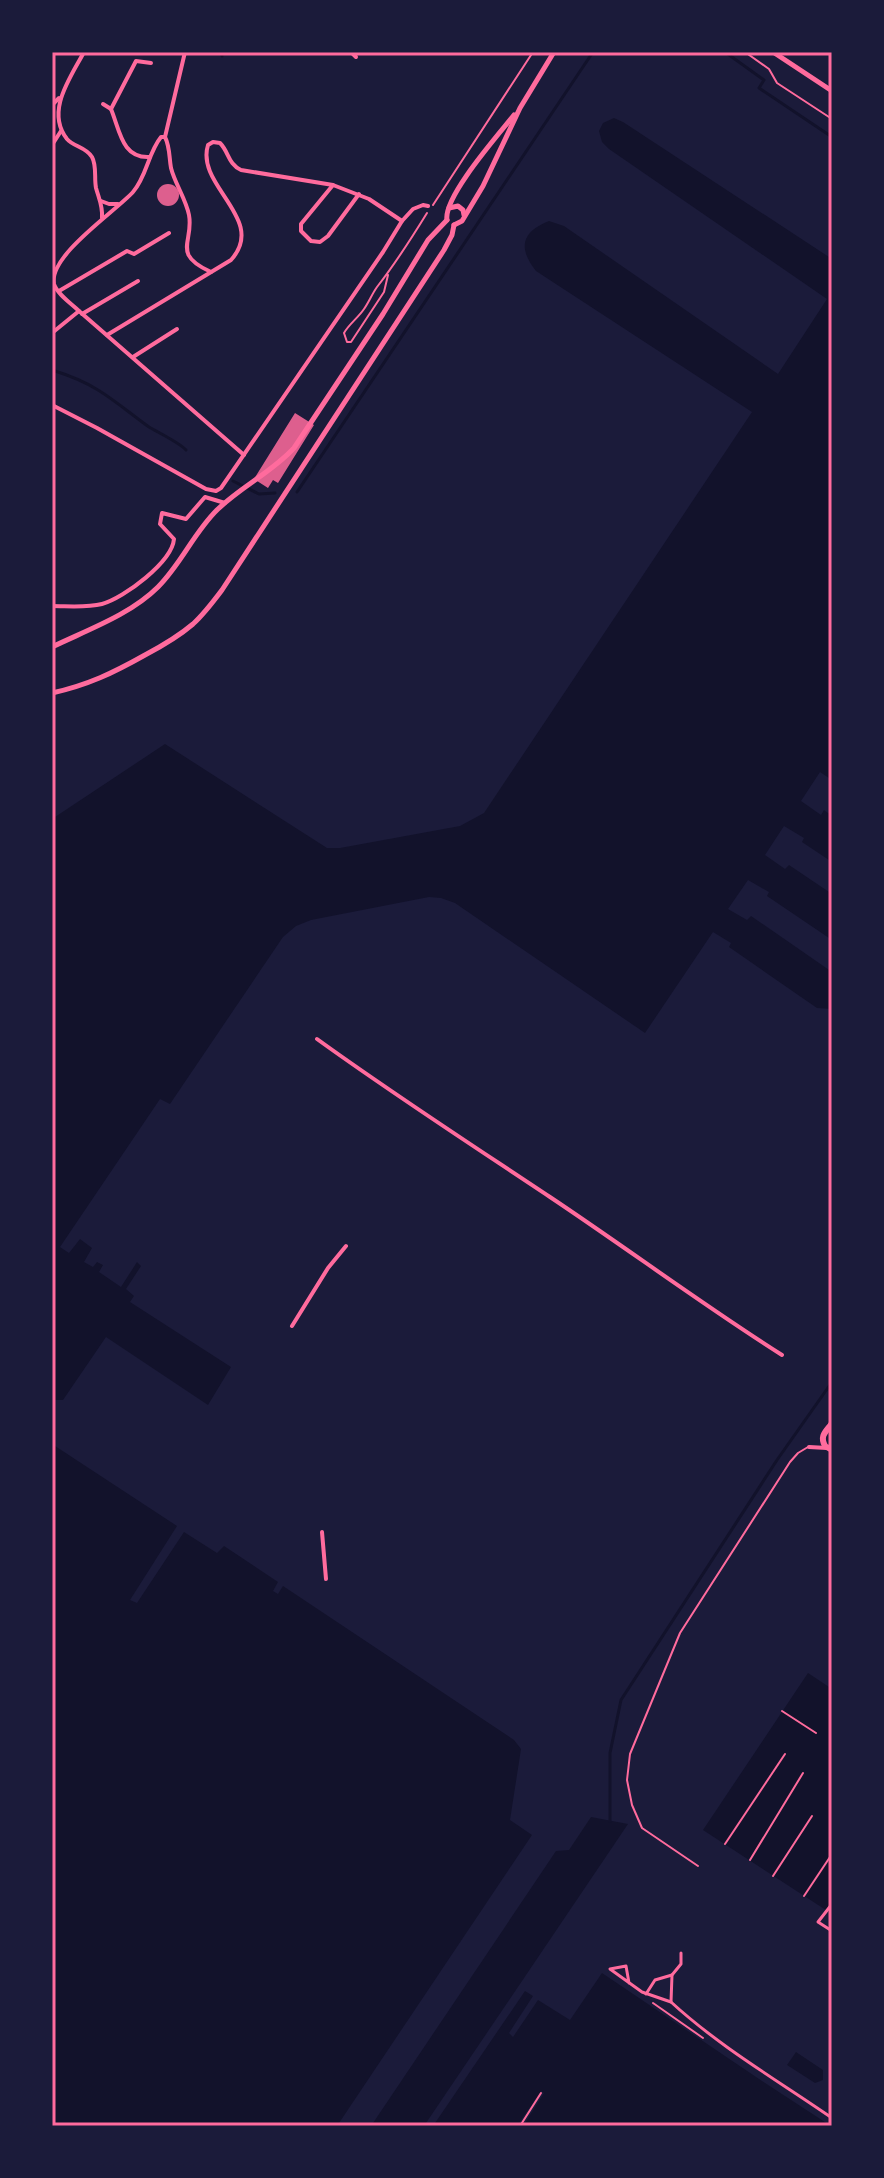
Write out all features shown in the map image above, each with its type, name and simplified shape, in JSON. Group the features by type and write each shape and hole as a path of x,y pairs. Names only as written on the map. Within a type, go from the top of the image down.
{"main road":[{"path":"454,225 462,221 483,186 520,108 554,52"},
{"path":"773,52 832,91"},
{"path":"454,225 447,220 445,209 467,175 520,108"},
{"path":"445,209 461,207 464,216"},
{"path":"52,647 134,606 158,587 225,503 279,464 294,448 383,314 430,236 447,220"},
{"path":"52,693 83,686 119,670 192,625 208,607 444,250 454,225"},
{"path":"830,1449 823,1443 823,1435 831,1426"}],"street":[{"path":"52,105 84,52"},
{"path":"185,52 165,137 176,182 189,211 188,251 195,264 211,272"},
{"path":"351,52 356,57"},
{"path":"111,109 136,61 151,63"},
{"path":"60,96 62,130 72,143 89,152 94,161 102,220"},
{"path":"103,104 111,109 127,150 134,156 150,157"},
{"path":"52,145 62,130"},
{"path":"165,137 159,139 136,189 81,238 61,262 53,285 244,455"},
{"path":"107,335 186,289 238,253 242,244 240,222 206,155 208,145 213,142 225,147 229,160 241,170 333,185 359,194 402,221"},
{"path":"333,185 301,224 301,231 311,241 320,242 328,236 359,194"},
{"path":"101,201 120,204"},
{"path":"52,405 210,491 216,491 244,455 402,221 413,209 428,206"},
{"path":"59,291 127,251 134,254 169,233"},
{"path":"52,333 81,312 138,281"},
{"path":"133,357 177,329"},
{"path":"52,606 103,604 128,591 158,565 174,544 174,539 160,524 162,513 186,519 205,497 225,503"},
{"path":"317,1039 732,1324 782,1355"},
{"path":"292,1326 328,1268 346,1246"},
{"path":"809,1447 823,1435"},
{"path":"809,1447 830,1449"},
{"path":"322,1532 326,1579"},
{"path":"832,1904 818,1922 832,1931"},
{"path":"646,1994 655,1980 672,1975 681,1964 681,1953"},
{"path":"629,1983 626,1966 610,1969 629,1983 646,1994 671,2002 698,2027 742,2059 832,2118"},
{"path":"671,2002 672,1975"}],"lane":[{"path":"698,1866 642,1828 632,1805 627,1780 630,1754 680,1633 790,1462 809,1447"}],"path":[{"path":"388,275 384,292 351,342 347,342 346,328 367,306 375,289 408,245 533,52"},
{"path":"745,52 769,69 777,83 832,119"},
{"path":"408,245 413,248"},
{"path":"782,1711 816,1733"},
{"path":"725,1844 785,1754"},
{"path":"750,1860 803,1773"},
{"path":"773,1876 812,1816"},
{"path":"804,1896 832,1854"},
{"path":"520,2126 541,2093"}],"shaded area":[{"path":"614,118 832,259 832,780 820,772 801,801 821,815 824,810 832,816 832,862 784,826 765,855 785,869 789,865 832,894 832,940 767,896 769,892 748,880 728,909 747,920 751,916 832,972 832,1009 817,1008 729,947 731,943 713,932 645,1033 455,903 441,898 429,897 311,920 296,926 283,937 170,1104 160,1099 60,1247 69,1253 80,1239 92,1248 84,1262 93,1267 97,1262 103,1265 99,1272 121,1287 137,1262 141,1266 126,1289 134,1296 130,1302 231,1367 208,1405 106,1337 63,1400 52,1400 52,819 165,744 327,848 460,826 484,813 752,412 536,271 526,255 528,236 549,221 564,226 778,374 827,299 609,149 602,142 599,131 603,123"},
{"path":"52,1444 177,1526 130,1600 137,1603 184,1532 217,1553 224,1546 278,1582 273,1591 278,1594 283,1586 514,1740 521,1749 510,1820 532,1835 337,2126 52,2126"},
{"path":"808,1673 832,1689 832,1914 703,1830"},
{"path":"591,1817 628,1824 424,2126 371,2126 556,1851 569,1850"},
{"path":"602,1973 831,2126 523,2126 544,2093 541,2091 517,2126 433,2126 525,1991 533,1996 509,2033 513,2037 538,2000 570,2020"},
{"path":"796,2052 823,2070 823,2080 815,2083 787,2065"}],"building":[{"path":"168,184 176,187 179,195 176,203 168,206 160,203 157,195 160,187"},
{"path":"295,413 314,425 278,483 273,480 268,488 254,479"}],"waterway":[{"path":"221,52 222,56"},
{"path":"297,492 593,52"},
{"path":"725,52 764,80 759,88 832,137"},
{"path":"52,370 93,387 186,450"},
{"path":"233,481 259,494 275,493"},
{"path":"610,1821 610,1753 621,1700 777,1460 832,1382"}]}
